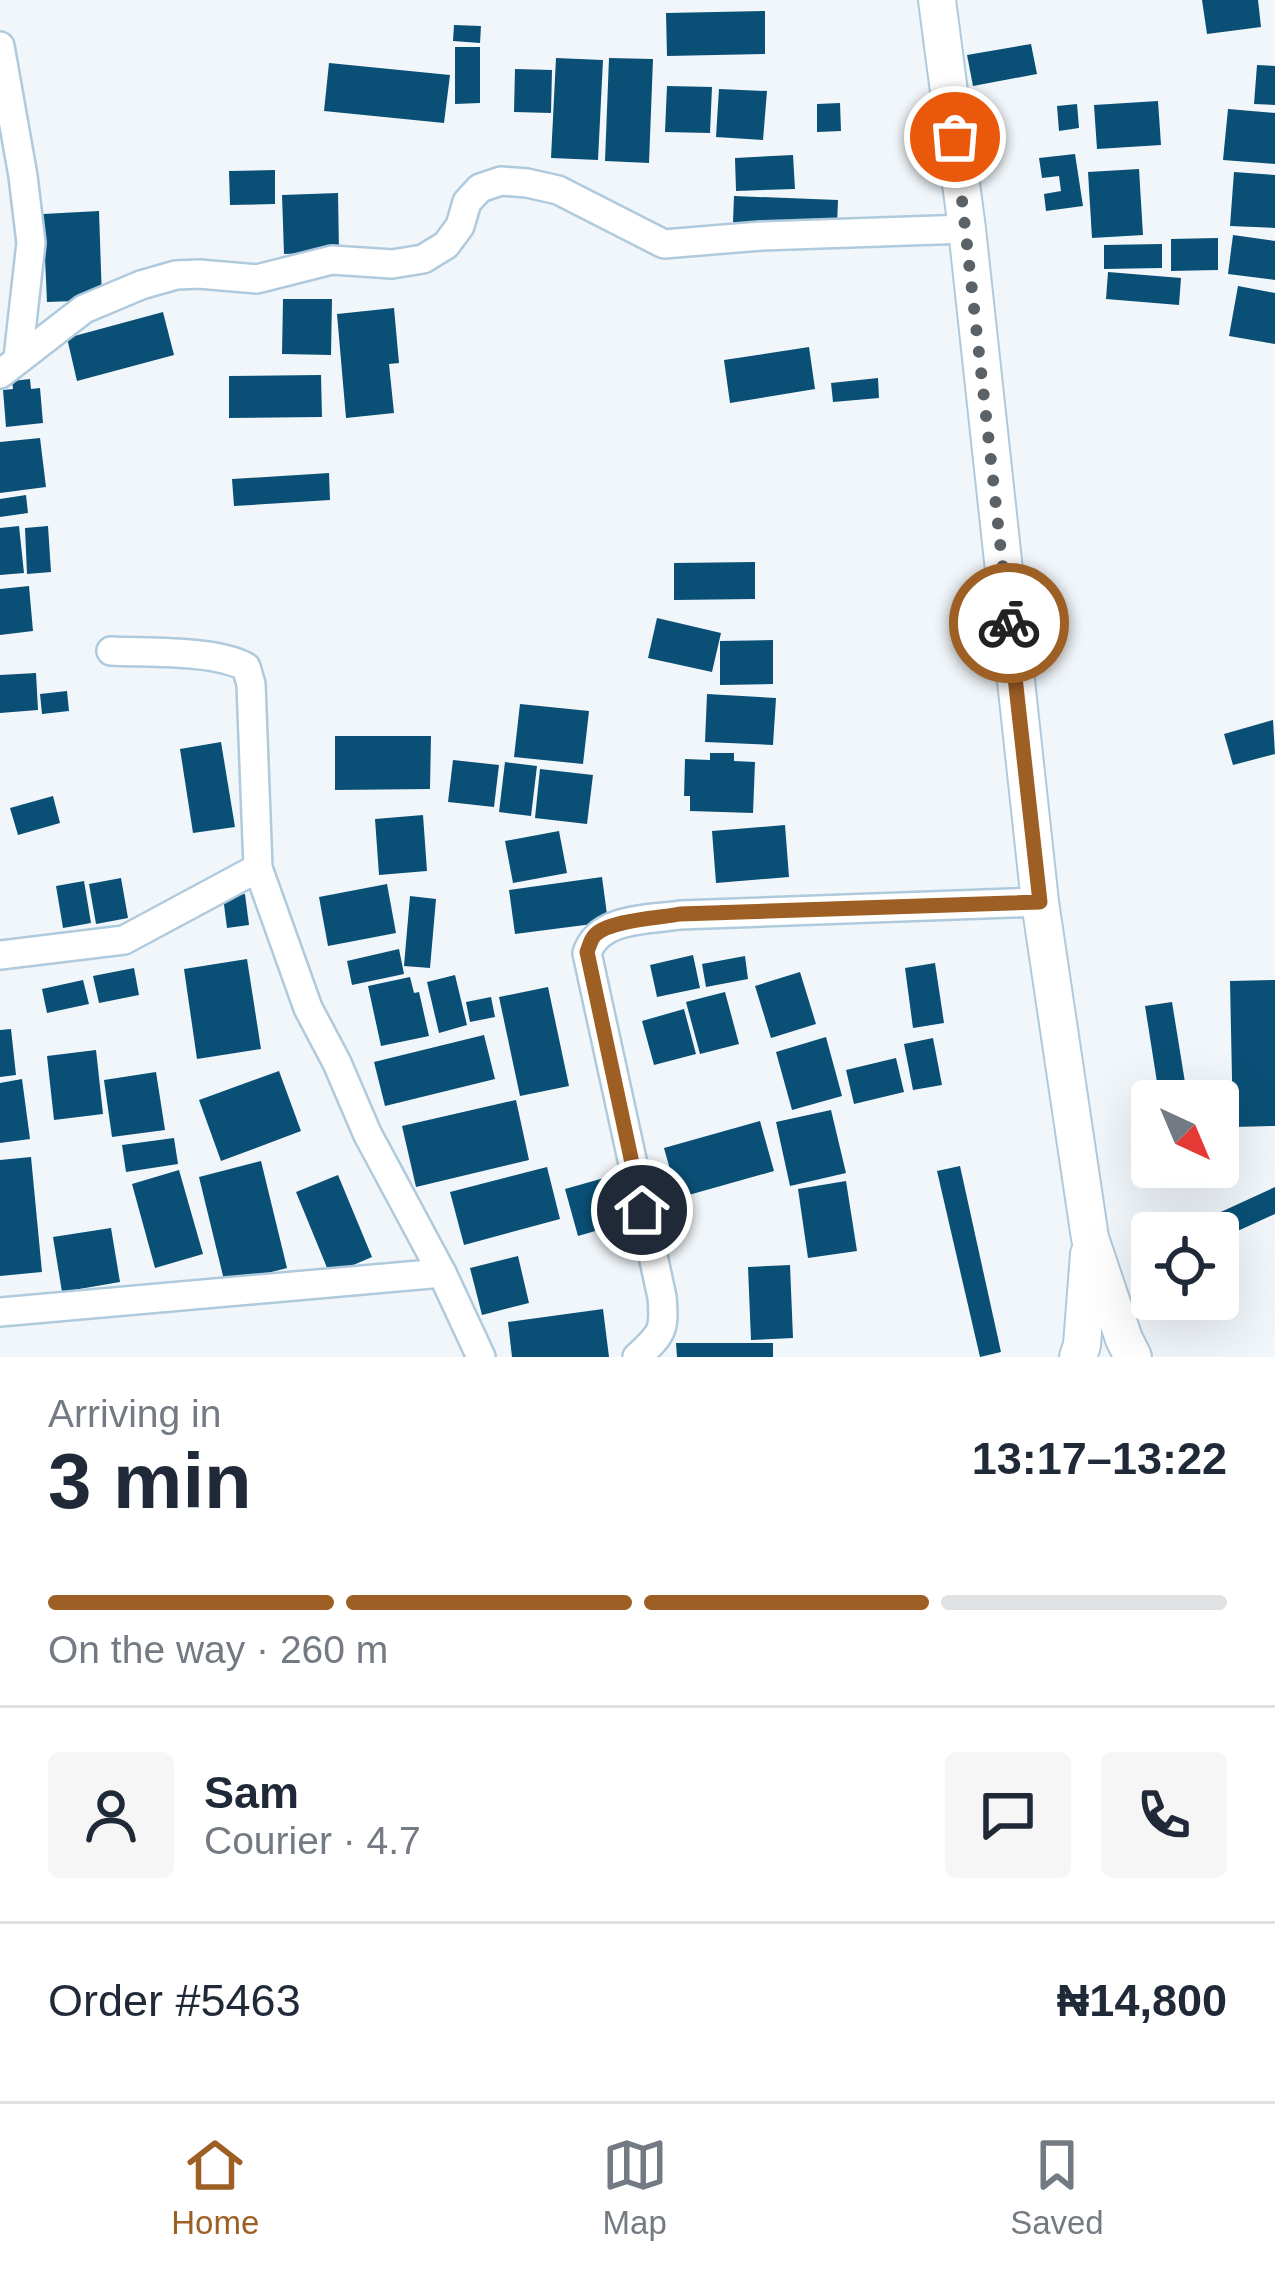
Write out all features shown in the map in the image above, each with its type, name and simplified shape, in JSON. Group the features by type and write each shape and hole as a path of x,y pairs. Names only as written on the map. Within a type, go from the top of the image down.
{"main road":[{"path":"937,0 967,229 1040,902 1090,1238 1132,1357"},
{"path":"1078,1357 1090,1238"}],"street":[{"path":"0,46 31,243 9,366"},
{"path":"9,366 84,309 176,275 257,279 332,260 392,264 423,259 446,245 460,226 467,202 480,188 501,181 558,190 664,244 967,229"},
{"path":"111,651 207,656 246,667 251,684 258,868 308,1008 482,1357"},
{"path":"0,955 124,940 258,868"},
{"path":"637,1357 659,1336 663,1310 587,952 592,938 623,923 680,914 1040,902"},
{"path":"0,1312 442,1273"}],"building":[{"path":"1202,0 1258,0 1261,27 1207,34"},
{"path":"765,11 765,54 667,56 666,13"},
{"path":"454,25 481,26 480,43 453,41"},
{"path":"1031,44 1037,74 973,86 967,55"},
{"path":"455,47 480,47 480,103 455,104"},
{"path":"556,58 603,60 598,160 551,158"},
{"path":"609,58 653,59 649,163 605,161"},
{"path":"329,63 450,75 444,123 324,111"},
{"path":"1257,65 1275,66 1275,105 1254,104"},
{"path":"515,69 552,70 551,113 514,112"},
{"path":"667,86 712,87 710,133 665,132"},
{"path":"719,89 767,91 763,140 716,137"},
{"path":"1158,101 1161,145 1097,149 1094,105"},
{"path":"840,103 841,131 817,132 817,104"},
{"path":"1077,104 1079,128 1059,131 1057,106"},
{"path":"1228,109 1275,113 1275,164 1223,160"},
{"path":"1075,154 1083,206 1046,211 1044,194 1061,191 1059,176 1042,178 1039,158"},
{"path":"793,155 795,189 736,191 735,158"},
{"path":"1139,169 1143,235 1092,238 1088,172"},
{"path":"275,170 275,204 230,205 229,171"},
{"path":"1234,172 1275,175 1275,228 1230,226"},
{"path":"338,193 339,252 284,254 282,195"},
{"path":"734,196 838,200 837,226 733,222"},
{"path":"99,211 102,300 47,302 43,214"},
{"path":"1233,235 1275,241 1275,280 1228,274"},
{"path":"1218,238 1218,270 1171,271 1171,239"},
{"path":"1162,244 1162,268 1104,269 1104,245"},
{"path":"1108,272 1181,278 1179,305 1106,299"},
{"path":"1238,286 1275,293 1275,344 1229,336"},
{"path":"283,299 332,299 331,355 282,354"},
{"path":"394,308 399,363 389,364 394,413 346,418 337,314"},
{"path":"163,312 174,355 77,381 67,338"},
{"path":"809,347 815,389 730,403 724,360"},
{"path":"321,375 322,417 229,418 229,376"},
{"path":"878,378 879,398 833,402 831,383"},
{"path":"30,379 31,389 40,388 43,423 6,427 3,390 13,389 12,381"},
{"path":"40,438 46,487 0,493 0,442"},
{"path":"329,473 330,500 234,506 232,479"},
{"path":"26,495 28,513 0,517 0,499"},
{"path":"19,526 24,573 0,575 0,528"},
{"path":"48,526 51,572 27,574 25,528"},
{"path":"755,562 755,599 674,600 674,563"},
{"path":"29,586 33,631 0,635 0,589"},
{"path":"657,618 721,633 712,672 648,658"},
{"path":"773,640 773,684 720,685 720,641"},
{"path":"36,673 38,710 0,713 0,675"},
{"path":"67,691 69,711 42,714 40,694"},
{"path":"707,694 776,698 773,745 705,742"},
{"path":"520,704 589,711 583,764 514,757"},
{"path":"1273,720 1275,754 1233,765 1224,734"},
{"path":"335,736 431,736 430,789 335,790"},
{"path":"221,742 235,827 193,833 180,749"},
{"path":"710,753 734,753 734,761 755,762 753,813 690,811 690,796 684,796 685,759 710,760"},
{"path":"453,760 499,765 494,807 448,802"},
{"path":"505,762 537,766 531,816 499,812"},
{"path":"540,769 593,775 587,824 535,818"},
{"path":"53,796 60,823 18,835 10,808"},
{"path":"423,815 427,871 379,875 375,819"},
{"path":"785,825 789,877 716,883 712,831"},
{"path":"559,831 567,873 513,883 505,841"},
{"path":"602,877 608,922 515,934 509,890"},
{"path":"121,878 128,918 96,924 89,884"},
{"path":"84,881 91,923 63,928 56,886"},
{"path":"387,884 396,933 328,946 319,897"},
{"path":"245,894 249,925 227,928 223,897"},
{"path":"410,896 436,899 430,968 404,966"},
{"path":"399,949 404,974 352,985 347,961"},
{"path":"693,955 700,988 657,997 650,965"},
{"path":"745,956 748,979 706,987 702,964"},
{"path":"247,959 261,1049 197,1059 184,969"},
{"path":"935,963 944,1023 913,1028 905,968"},
{"path":"134,968 139,995 99,1003 93,976"},
{"path":"800,972 816,1024 771,1038 755,986"},
{"path":"455,975 467,1025 439,1033 427,982"},
{"path":"410,977 414,993 419,992 429,1036 381,1046 368,986"},
{"path":"83,980 89,1004 47,1013 42,989"},
{"path":"1275,980 1275,1126 1239,1127 1239,1080 1232,1080 1230,981"},
{"path":"548,987 569,1086 520,1096 499,997"},
{"path":"725,992 739,1044 700,1054 686,1002"},
{"path":"491,997 495,1017 470,1022 466,1002"},
{"path":"1172,1002 1185,1080 1157,1080 1145,1006"},
{"path":"684,1009 696,1054 654,1065 642,1021"},
{"path":"11,1029 16,1075 0,1077 0,1030"},
{"path":"484,1035 495,1079 385,1106 374,1062"},
{"path":"826,1037 842,1096 792,1110 776,1052"},
{"path":"933,1038 942,1085 913,1090 904,1044"},
{"path":"96,1050 103,1114 54,1120 47,1056"},
{"path":"896,1058 904,1092 854,1104 846,1070"},
{"path":"279,1071 301,1131 221,1161 199,1100"},
{"path":"156,1072 165,1130 112,1137 104,1080"},
{"path":"22,1079 30,1139 0,1143 0,1083"},
{"path":"516,1100 529,1160 416,1187 402,1126"},
{"path":"831,1110 846,1173 790,1186 776,1122"},
{"path":"760,1121 774,1171 678,1198 664,1148"},
{"path":"174,1138 178,1164 126,1172 122,1145"},
{"path":"31,1157 42,1272 0,1276 0,1160"},
{"path":"261,1161 287,1268 225,1284 199,1177"},
{"path":"960,1166 1001,1352 980,1357 937,1171"},
{"path":"547,1167 560,1219 464,1245 450,1192"},
{"path":"179,1170 203,1254 155,1268 132,1184"},
{"path":"338,1175 372,1257 330,1275 296,1192"},
{"path":"604,1178 616,1225 578,1236 565,1189"},
{"path":"846,1181 857,1251 808,1258 798,1189"},
{"path":"1275,1187 1275,1214 1239,1230 1239,1212 1221,1212"},
{"path":"111,1228 120,1282 62,1292 53,1237"},
{"path":"518,1256 529,1303 482,1315 470,1268"},
{"path":"790,1265 793,1338 751,1340 748,1267"},
{"path":"603,1309 609,1357 512,1357 508,1322"},
{"path":"676,1343 773,1343 773,1357 677,1357"}],"way so far":[{"path":"955,137 1009,623"}],"route":[{"path":"642,1210 587,952 592,938 623,923 680,914 1040,902 1009,623"}]}
